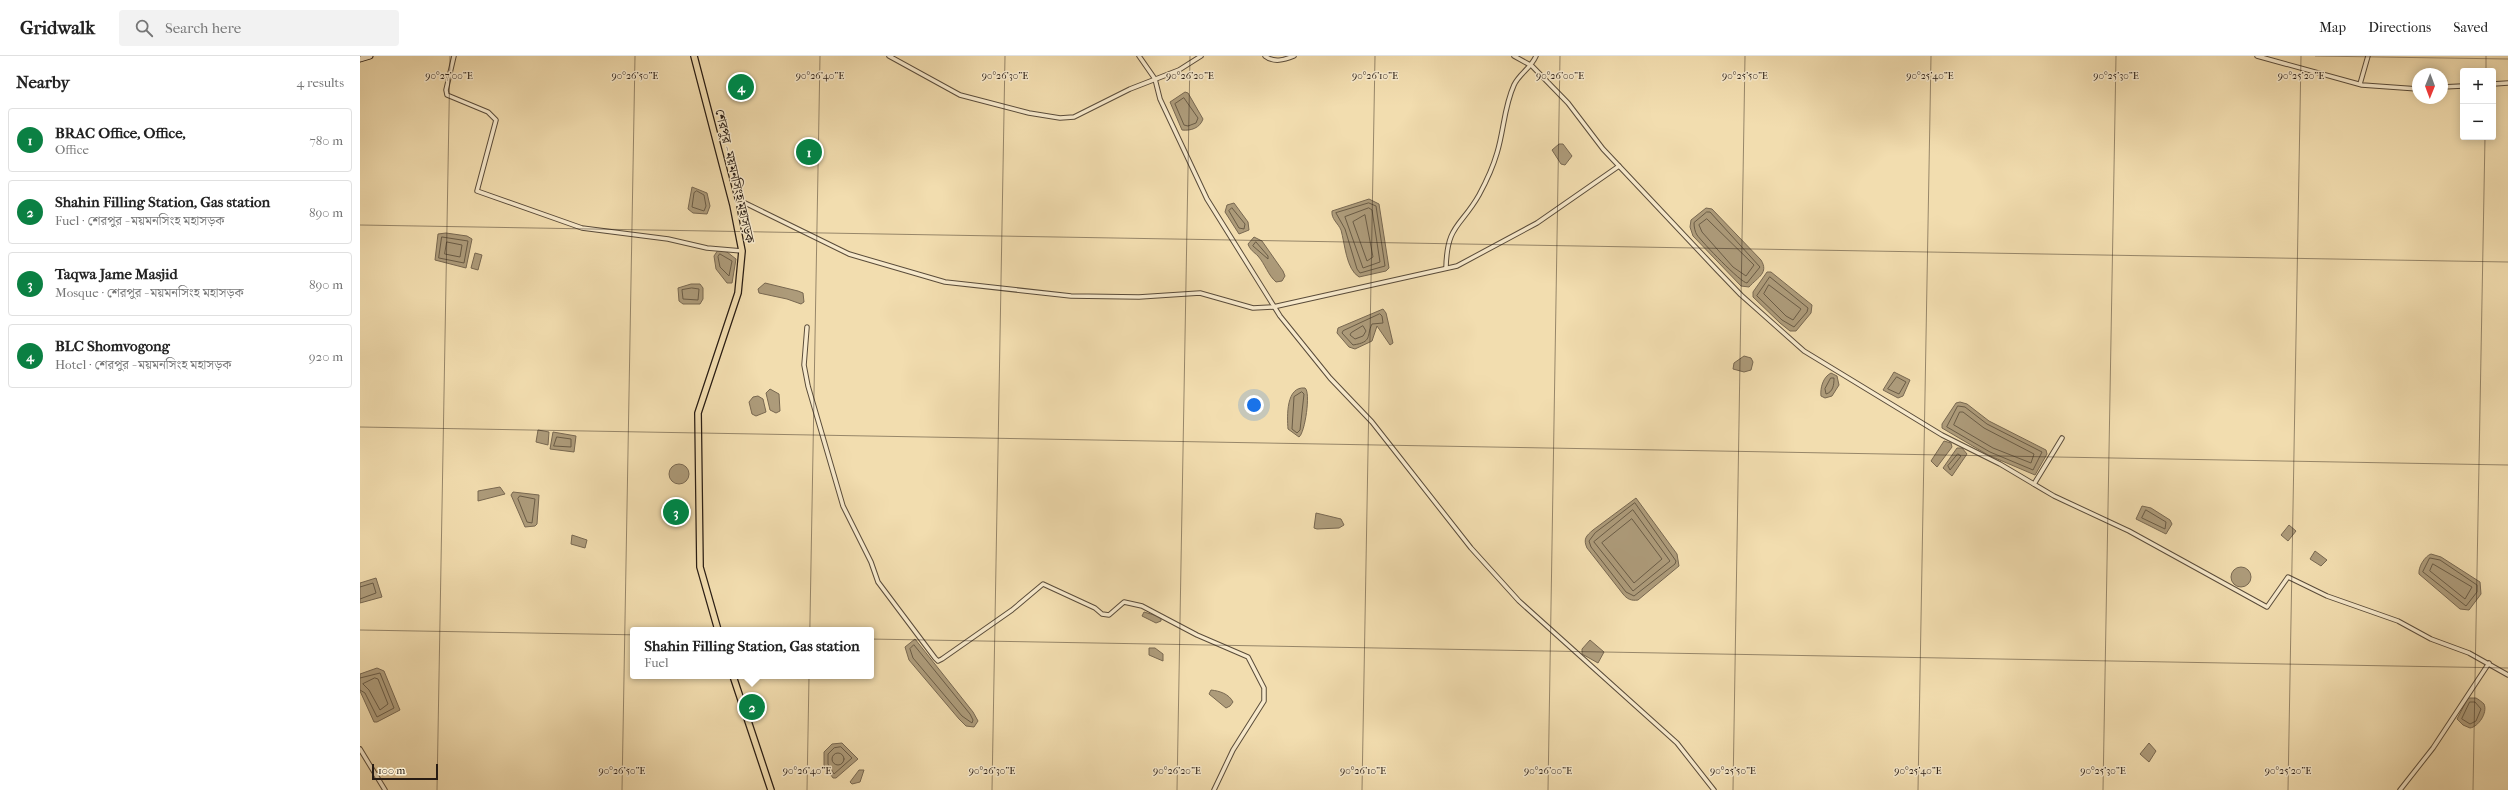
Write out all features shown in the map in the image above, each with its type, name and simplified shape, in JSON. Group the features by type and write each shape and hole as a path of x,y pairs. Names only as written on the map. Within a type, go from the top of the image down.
{"main road":[{"name":"শেরপুর - ময়মনসিংহ মহাসড়ক","path":"694,56 733,205 742,251 738,293 698,413 700,567 717,627"},
{"path":"734,679 771,790"}],"street":[{"path":"360,59 370,56"},
{"path":"454,56 446,90 447,95 488,112 496,120 477,190 582,228 668,239 707,248 742,251"},
{"path":"889,56 960,95 1029,113 1060,118 1074,117 1130,89 1179,70 1201,56"},
{"path":"1139,56 1155,79 1160,99 1207,199 1273,307 1330,378 1372,422 1471,548 1520,601 1677,743 1714,790"},
{"path":"1265,56 1270,60 1283,60 1294,56"},
{"path":"1514,56 1532,66 1568,103 1603,149 1741,295 1804,351 1942,435 2054,496 2129,531 2267,607 2288,577 2327,596 2398,622 2431,640 2488,663 2508,674"},
{"path":"1446,268 1452,232 1479,195 1497,152 1505,108 1515,83 1532,66 1536,56"},
{"path":"2257,56 2360,84 2389,88 2412,88"},
{"path":"2360,84 2368,56"},
{"path":"2496,84 2508,84"},
{"path":"2448,87 2460,86"},
{"path":"733,205 745,203 849,254 945,282 1072,296 1139,297 1200,293 1253,308 1273,307 1457,266 1537,223 1619,166"},
{"path":"807,327 804,365 808,386 843,506 871,562 878,582 905,622 935,658 938,661 942,659 1012,610 1043,584 1095,608 1102,614 1109,614 1124,602 1142,606 1197,636 1248,657 1264,688 1264,701 1230,756 1214,790"},
{"path":"2034,484 2062,438"},
{"path":"2400,790 2433,748 2488,663"},
{"path":"360,749 385,790"}],"water":[{"path":"1185,92 1188,93 1203,119 1197,127 1182,130 1170,102"},
{"path":"1559,144 1563,144 1572,156 1565,165 1561,164 1552,150"},
{"path":"692,187 707,193 710,206 707,214 693,213 688,209"},
{"path":"1369,199 1379,204 1389,268 1386,271 1359,277 1351,268 1341,230 1334,219 1332,211"},
{"path":"1234,203 1248,222 1249,230 1239,234 1225,212 1227,205"},
{"path":"1706,208 1712,209 1761,260 1764,268 1763,272 1749,287 1741,286 1693,236 1690,227 1691,220"},
{"path":"446,233 467,236 472,239 466,268 435,260 438,234"},
{"path":"1254,237 1262,241 1283,271 1285,276 1282,281 1276,282 1273,279 1258,256 1250,248 1248,244"},
{"path":"718,250 727,252 736,259 732,283 727,283 716,269 714,256"},
{"path":"475,253 482,255 478,270 471,268"},
{"path":"1767,272 1771,272 1812,305 1811,313 1796,331 1790,331 1753,297 1753,292"},
{"path":"765,283 803,293 804,302 801,304 787,299 759,293 758,289"},
{"path":"691,284 700,284 703,288 703,299 700,304 683,304 679,301 678,288"},
{"path":"1383,309 1386,313 1393,343 1390,345 1377,326 1372,341 1355,349 1349,347 1337,333 1338,328"},
{"path":"1744,356 1751,358 1753,362 1751,370 1744,372 1733,369 1734,363"},
{"path":"1894,372 1910,380 1903,396 1898,398 1883,390"},
{"path":"1831,373 1837,376 1839,385 1832,396 1825,398 1821,396 1821,390 1824,380"},
{"path":"1305,388 1307,391 1307,404 1303,428 1299,437 1288,429 1288,410 1291,397 1294,392"},
{"path":"770,389 779,394 780,411 776,413 770,410 766,393"},
{"path":"758,396 763,399 766,412 756,416 752,414 749,402 753,397"},
{"path":"1960,402 1967,404 1989,421 2046,450 2047,454 2035,475 1988,455 1942,428 1942,424 1956,403"},
{"path":"538,430 549,432 548,445 536,442"},
{"path":"553,432 576,436 574,452 550,449"},
{"path":"1944,441 1951,443 1952,447 1937,467 1931,461"},
{"path":"1957,448 1962,448 1967,454 1952,476 1943,468"},
{"path":"679,464 686,467 689,474 686,481 679,484 672,481 669,474 672,467"},
{"path":"500,487 505,494 478,501 478,491"},
{"path":"513,492 539,495 537,524 535,526 525,527 511,495"},
{"path":"1636,498 1677,554 1679,566 1638,600 1633,600 1629,599 1623,594 1587,548 1585,540 1593,530"},
{"path":"2142,506 2151,508 2170,520 2172,524 2166,534 2136,519"},
{"path":"1316,513 1341,519 1344,525 1339,528 1314,528"},
{"path":"2289,525 2296,531 2288,541 2281,535"},
{"path":"572,535 587,540 585,548 571,544"},
{"path":"2315,551 2327,560 2321,566 2310,559"},
{"path":"2431,554 2441,557 2480,582 2481,594 2469,610 2460,609 2419,574 2422,562"},
{"path":"2241,567 2248,570 2251,577 2248,584 2241,587 2234,584 2231,577 2234,570"},
{"path":"376,578 382,597 360,603 360,583"},
{"path":"1144,612 1161,617 1161,621 1156,623 1142,616"},
{"path":"915,639 973,712 978,721 974,727 966,726 959,719 909,660 905,647"},
{"path":"1590,640 1604,652 1598,663 1582,654 1582,649"},
{"path":"1149,648 1155,648 1163,654 1163,661 1149,655"},
{"path":"377,668 384,671 400,710 377,722 374,722 360,691 360,674"},
{"path":"1211,690 1224,693 1233,702 1226,708 1209,694"},
{"path":"2468,698 2477,698 2484,704 2485,708 2482,719 2470,728 2463,725 2457,719"},
{"path":"842,743 858,759 836,778 833,778 824,765 824,752 832,744"},
{"path":"2149,743 2156,751 2149,762 2140,754"},
{"path":"859,770 864,770 860,782 852,784 850,782"}],"place":[{"name":"BLC Shomvogong","path":"741,87"},
{"name":"BRAC Office, Office,","path":"809,152"},
{"name":"Taqwa Jame Masjid","path":"676,512"},
{"name":"Shahin Filling Station, Gas station","path":"752,707"}]}
